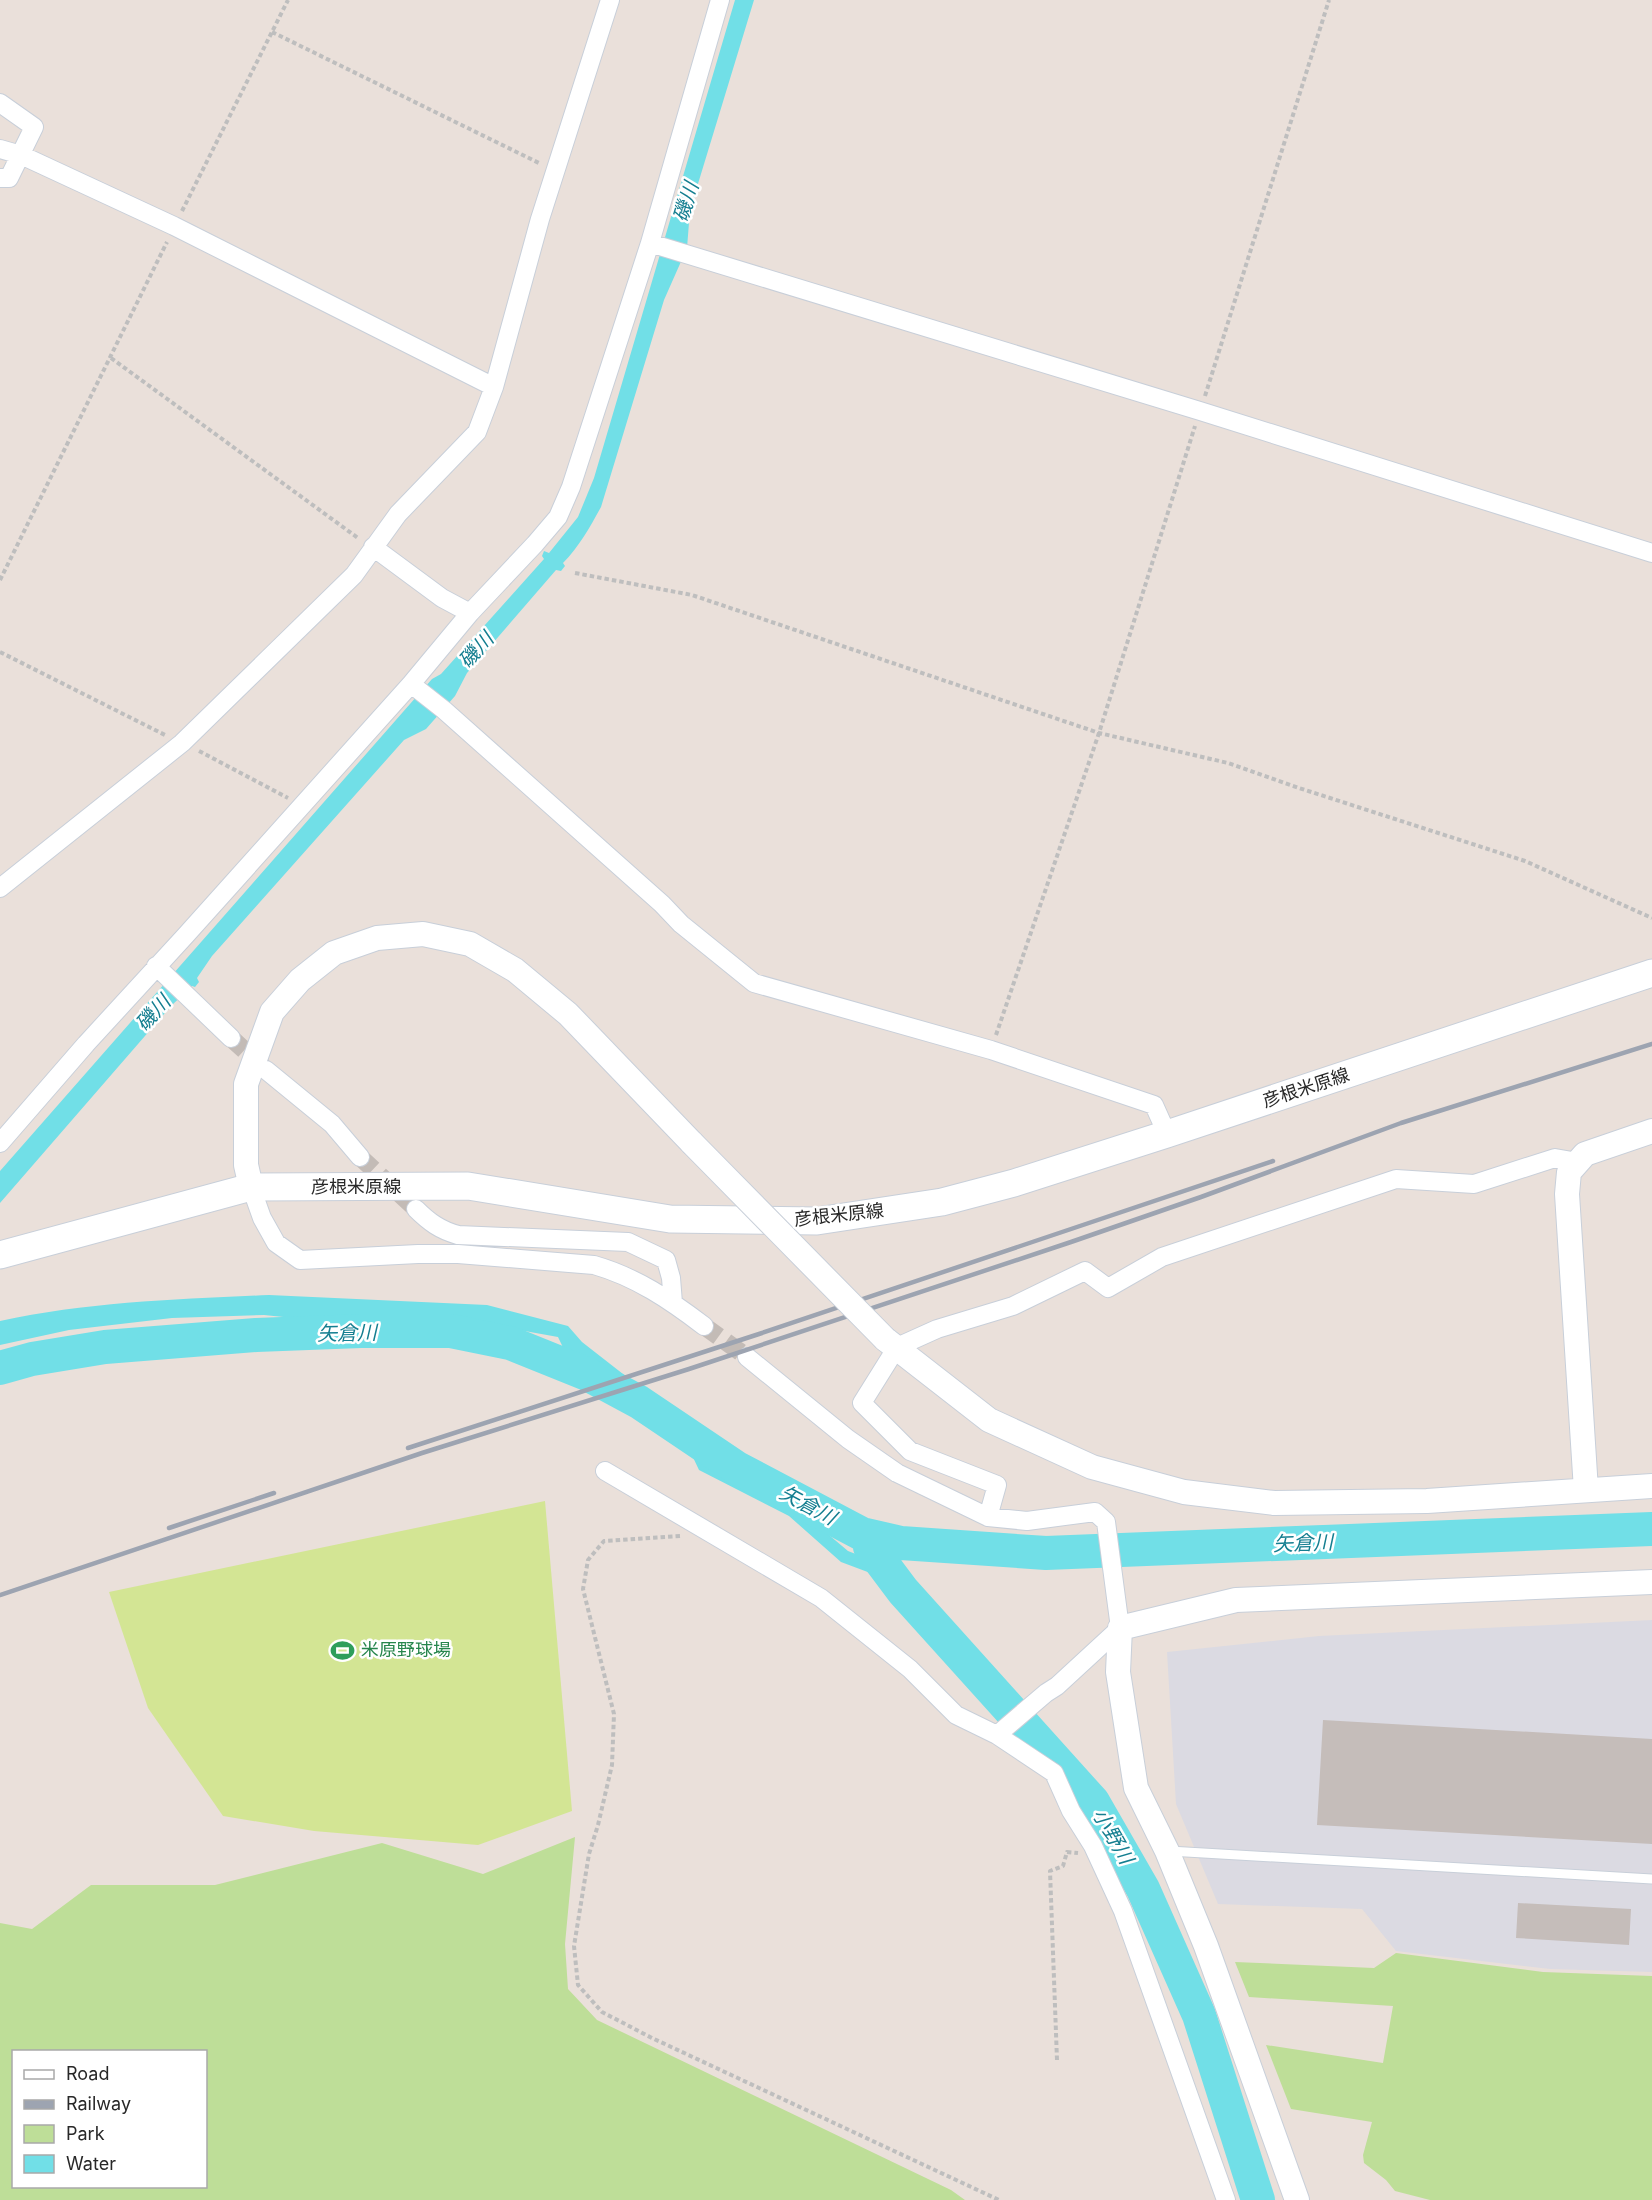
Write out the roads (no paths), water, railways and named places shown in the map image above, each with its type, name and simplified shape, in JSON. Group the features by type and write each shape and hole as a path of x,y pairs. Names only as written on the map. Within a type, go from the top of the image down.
{"main road":[{"name":"彦根米原線","path":"0,1255 251,1187 468,1186 670,1219 817,1221 942,1202 1014,1183 1167,1134 1652,973"}],"street":[{"path":"0,888 182,743 354,575 398,514 477,432 494,387 540,219 610,0"},
{"path":"0,1143 161,971 301,807 415,687 470,613 558,517 571,487 653,244 720,0"},
{"path":"0,103 34,127 9,178 0,178"},
{"path":"0,149 21,155 174,226 494,387"},
{"path":"653,244 1652,552"},
{"path":"373,548 442,598 470,613"},
{"path":"415,687 444,710 662,904 681,924 754,983 991,1050 1154,1105 1167,1134"},
{"path":"704,1326 673,1303 616,1271 594,1265 458,1254 300,1260 276,1243 262,1218 246,1165 246,1084 273,1012 300,980 334,954 376,938 423,934 470,944 515,970 568,1014 692,1143 891,1343 989,1420 1092,1467 1184,1492 1274,1503 1427,1501 1652,1486"},
{"path":"161,971 231,1038"},
{"path":"266,1070 332,1124 360,1157"},
{"path":"1586,1490 1567,1194 1569,1172 1585,1154 1652,1131"},
{"path":"988,1517 997,1485 910,1450 862,1403 891,1343 1013,1306 1085,1271 1108,1288 1162,1257 1396,1179 1474,1184 1555,1158 1578,1162"},
{"path":"416,1209 428,1222 458,1235 628,1242 666,1260 671,1278 673,1303"},
{"path":"747,1357 848,1439 897,1473 988,1517 1026,1521 1095,1512 1106,1522 1120,1628 1118,1672 1136,1788 1167,1851 1206,1946 1297,2200"},
{"path":"604,1471 821,1598 910,1669 956,1715 997,1735 1054,1773 1071,1811 1093,1846 1123,1911 1226,2200"},
{"path":"997,1735 1046,1693 1058,1686 1120,1628 1236,1600 1652,1582"}],"lane":[{"path":"1167,1851 1652,1879"}],"water":[{"name":"磯川","path":"735,0 754,0 690,210 687,248 664,300 601,507 588,529 563,563 565,566 561,571 556,570 467,673 455,696 426,729 404,740 212,956 197,978 199,982 195,987 192,986 171,1006 0,1203 0,1171 432,679 441,674 544,559 542,556 544,551 549,553 578,517 594,478"},
{"path":"269,1295 487,1305 568,1326 582,1342 705,1438 721,1462 798,1504 823,1530 848,1551 902,1572 905,1586 841,1562 789,1516 699,1470 690,1451 666,1436 653,1416 569,1360 558,1337 486,1324 373,1316 332,1322 264,1315 172,1318 69,1330 0,1345 0,1321 100,1305"}],"waterway":[{"name":"矢倉川","path":"0,1368 32,1359 105,1347 256,1335 361,1331 451,1331 510,1343 587,1374 639,1402 737,1468 862,1534 901,1543 1046,1553 1652,1529"},
{"name":"小野川","path":"870,1547 903,1591 1093,1802 1143,1889 1199,2015 1258,2200"}],"tunnel":[{"path":"231,1038 263,1067"},
{"path":"360,1157 416,1209"},
{"path":"704,1326 747,1357"}],"railway":[{"path":"0,1595 422,1453 689,1369 1071,1242 1401,1123 1652,1044"},
{"path":"408,1448 759,1334 1273,1161"},
{"path":"169,1528 274,1493"}],"place":[{"name":"米原野球場","path":"343,1650"}]}
